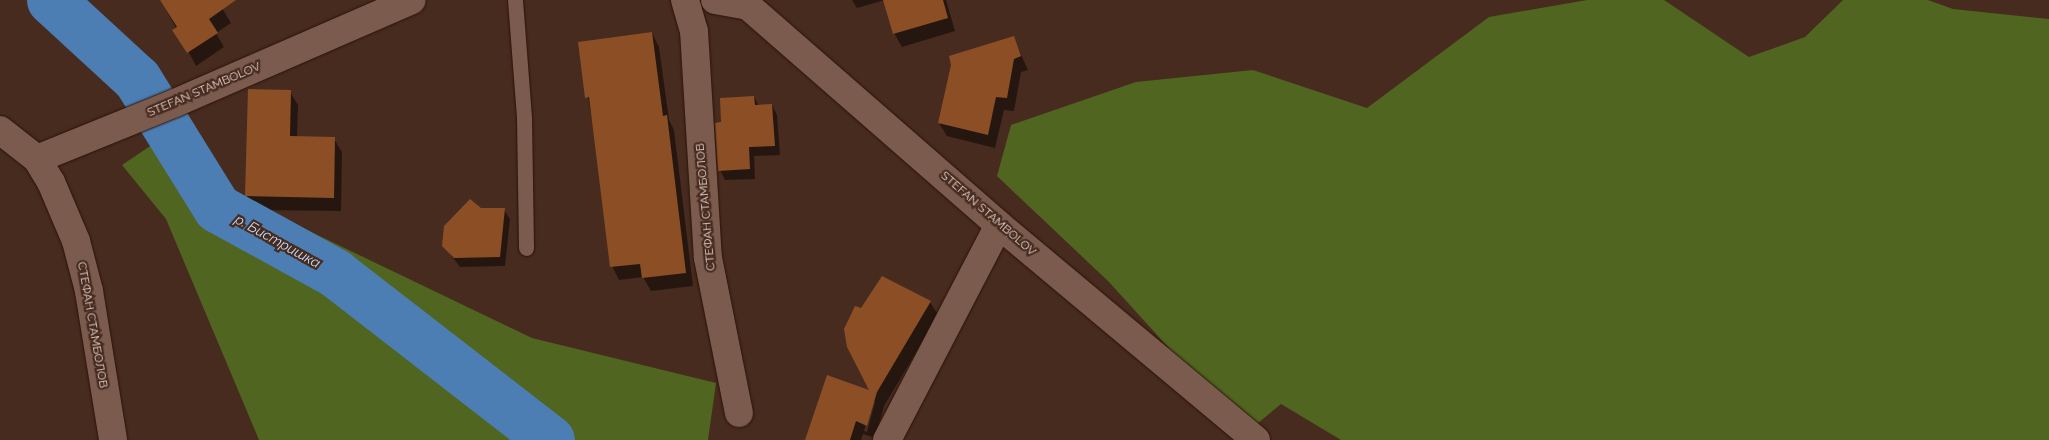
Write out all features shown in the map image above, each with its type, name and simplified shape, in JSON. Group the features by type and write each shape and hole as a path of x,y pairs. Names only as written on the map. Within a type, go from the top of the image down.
{"street":[{"name":"STEFAN STAMBOLOV","path":"37,158 175,103 412,0"},
{"name":"СТЕФАН СТАМБОЛОВ","path":"685,0 694,31 708,258 739,413"},
{"name":"STEFAN STAMBOLOV","path":"715,0 748,6 999,225 1256,440"},
{"path":"0,130 37,158"},
{"name":"СТЕФАН СТАМБОЛОВ","path":"37,158 51,182 76,240 88,291 112,440"},
{"path":"887,440 999,225"}],"lane":[{"path":"515,0 524,118 526,248"}],"green space":[{"path":"1587,0 1664,0 1749,57 1805,37 1843,0 1928,0 1953,9 2049,19 2049,440 1341,440 1281,404 1246,433 1109,282 997,176 1011,125 1136,82 1253,70 1367,108 1489,17"},
{"path":"180,126 219,194 305,229 532,338 716,383 708,440 259,440 166,219 122,165"}],"building":[{"path":"160,0 236,0 209,19 218,33 187,53 172,30 177,27"},
{"path":"883,0 943,0 948,18 893,34"},
{"path":"652,32 663,116 667,115 686,273 642,278 640,264 610,267 589,97 585,98 578,42"},
{"path":"1014,36 1021,56 1014,59 1007,98 996,97 988,135 938,123 951,65 949,56"},
{"path":"248,89 291,90 290,136 335,137 334,198 245,196"},
{"path":"754,96 755,105 772,104 775,146 749,147 750,169 718,171 715,123 721,122 720,98"},
{"path":"470,199 481,208 505,208 500,257 454,258 442,246 444,226"},
{"path":"882,276 931,301 877,392 867,426 856,421 850,440 805,440 827,375 869,390 847,347 844,329 855,306 861,308"}],"waterway":[{"name":"р. Бистришка","path":"51,0 137,79 217,208 335,273 550,440"}]}
